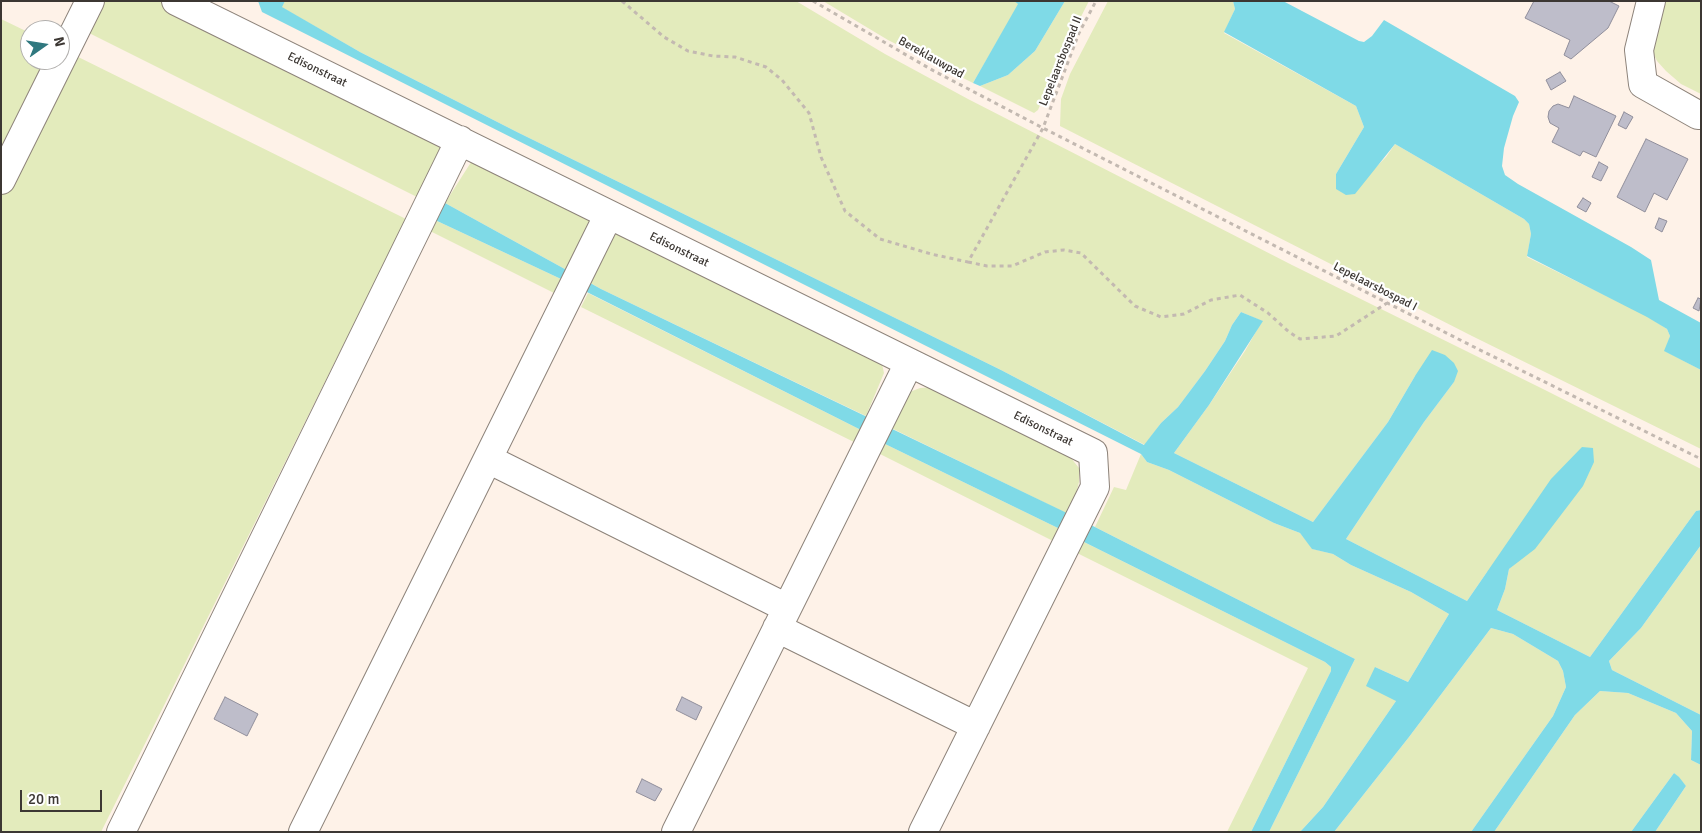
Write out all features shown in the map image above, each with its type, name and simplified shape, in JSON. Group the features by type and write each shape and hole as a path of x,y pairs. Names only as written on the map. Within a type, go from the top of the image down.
{"street":[{"path":"1,180 90,1"},
{"name":"Edisonstraat","path":"176,1 460,140 608,216 1092,453 1095,487 976,726"},
{"path":"1651,1 1639,50 1643,84 1701,115"},
{"path":"121,832 460,140"},
{"path":"303,832 608,216"},
{"path":"676,832 909,363"},
{"path":"488,459 782,618 976,726 924,832"}],"path":[{"path":"622,1 664,36 688,51 713,56 736,57 766,68 782,80 809,113 821,157 845,211 880,240 931,254 987,266 1012,266 1045,252 1064,250 1081,253 1135,306 1162,317 1184,314 1212,300 1240,295 1268,313 1288,332 1300,339 1336,336 1387,302"},
{"name":"Bereklauwpad","path":"813,1 934,71 1043,128"},
{"name":"Lepelaarsbospad II","path":"968,262 1043,128 1079,33 1096,1"},
{"name":"Lepelaarsbospad I","path":"1043,128 1701,459"}],"green space":[{"path":"96,1 159,1 450,149 425,201 83,30"},
{"path":"285,1 796,1 885,54 968,99 1292,265 1701,469 1701,510 1696,511 1590,657 1497,610 1505,589 1509,569 1519,560 1487,572 1467,601 1346,539 1424,422 1454,382 1415,376 1388,422 1313,522 1174,453 1245,351 1262,321 1241,312 1205,371 1178,407 1161,423 1145,445 1001,370 517,132 360,52 281,7"},
{"path":"823,1 1014,1 1019,4 973,83 888,40"},
{"path":"1065,1 1089,1 1061,56 1038,110 1034,113 980,86 1008,75 1035,51"},
{"path":"1108,1 1233,1 1235,9 1224,33 1356,106 1364,127 1336,174 1373,170 1386,157 1395,144 1524,219 1529,224 1531,234 1527,257 1647,316 1667,329 1670,336 1665,351 1701,370 1701,449 1472,336 1060,126 1061,99 1070,74"},
{"path":"1659,1 1701,1 1701,94 1681,84 1666,71 1657,61 1652,51"},
{"path":"1,19 20,28 20,70 70,70 70,53 406,219 101,832 1,832"},
{"path":"475,156 880,355 884,373 866,416 601,289 445,203"},
{"path":"435,220 561,279 554,293 430,231"},
{"path":"588,293 863,431 860,445 581,307"},
{"path":"933,387 1063,448 1079,468 1079,482 1076,494 1066,513 887,426 907,393 920,388"},
{"path":"883,443 1062,530 1057,543 878,453"},
{"path":"1141,454 1147,462 1169,470 1274,523 1300,533 1313,549 1333,554 1351,565 1411,592 1449,614 1408,682 1375,667 1396,701 1323,807 1300,832 1269,832 1355,659 1095,527 1114,487 1126,490"},
{"path":"1080,540 1325,662 1331,667 1331,671 1251,832 1227,832 1308,668 1073,551"},
{"path":"1701,545 1701,715 1612,670 1609,661 1641,628"},
{"path":"1491,628 1513,634 1558,661 1563,671 1566,687 1553,716 1471,832 1334,832 1409,737"},
{"path":"1600,691 1628,693 1676,713 1692,731 1691,760 1701,765 1701,832 1655,832 1686,786 1674,773 1631,832 1494,832 1575,715"}],"water":[{"path":"258,1 285,1 282,7 360,52 517,132 1001,370 1144,445 1161,423 1178,407 1205,371 1241,312 1263,321 1209,405 1174,453 1313,522 1388,422 1432,350 1445,355 1454,363 1458,371 1454,382 1424,422 1346,539 1467,601 1551,479 1582,447 1593,448 1594,462 1583,486 1535,549 1509,569 1505,589 1497,610 1590,657 1696,511 1701,510 1701,545 1641,628 1609,661 1612,670 1701,715 1701,765 1691,760 1692,731 1676,713 1628,693 1600,691 1575,715 1494,832 1471,832 1553,716 1566,687 1563,671 1558,661 1513,634 1491,628 1334,832 1300,832 1323,807 1396,701 1366,686 1375,667 1408,682 1449,614 1411,592 1351,565 1333,554 1312,549 1300,533 1274,523 1169,470 1147,462 1141,454 262,12"},
{"path":"1014,1 1065,1 1035,51 1008,75 980,86 973,83 1018,4"},
{"path":"1233,1 1283,1 1364,42 1372,36 1384,20 1515,96 1519,102 1504,148 1502,166 1505,175 1651,260 1659,300 1701,323 1701,370 1664,351 1670,336 1667,329 1527,256 1531,234 1529,224 1524,219 1395,144 1355,194 1346,195 1336,189 1336,174 1364,127 1356,106 1224,32 1235,9"},
{"path":"445,203 601,289 1069,514 1062,530 883,443 863,431 561,279 435,220"},
{"path":"1089,524 1355,659 1269,832 1251,832 1331,671 1331,667 1325,662 1080,540"},
{"path":"1674,773 1686,786 1655,832 1631,832"}],"building":[{"path":"1534,1 1609,1 1619,6 1608,28 1571,59 1564,55 1570,40 1525,18"},
{"path":"1560,72 1566,81 1551,90 1546,80"},
{"path":"1574,96 1616,116 1596,157 1583,151 1580,156 1552,142 1559,128 1550,123 1549,111 1558,104 1569,108"},
{"path":"1624,112 1633,117 1626,129 1618,125"},
{"path":"1646,139 1688,159 1667,200 1654,193 1645,212 1617,197"},
{"path":"1599,162 1608,167 1601,181 1592,177"},
{"path":"1583,198 1591,203 1586,212 1577,207"},
{"path":"1659,218 1667,221 1662,232 1655,228"},
{"path":"1698,298 1701,299 1699,311 1693,308"},
{"path":"225,697 258,714 247,736 214,719"},
{"path":"682,697 702,707 696,720 676,710"},
{"path":"642,779 662,789 655,801 636,792"}]}
